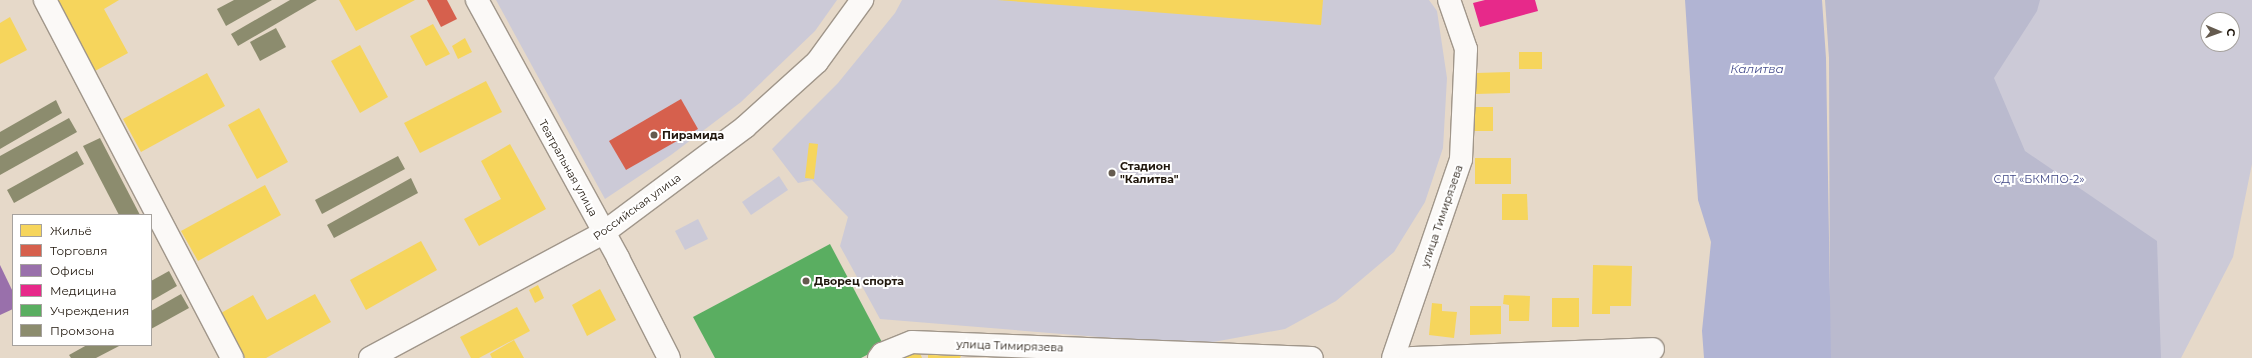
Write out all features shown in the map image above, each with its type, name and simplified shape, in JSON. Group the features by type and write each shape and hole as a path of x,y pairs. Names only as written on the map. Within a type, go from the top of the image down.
{"street":[{"path":"45,0 232,358"},
{"name":"Театральная улица","path":"477,0 603,232 669,358"},
{"name":"Российская улица","path":"370,358 603,232 745,127 817,62 862,0"},
{"name":"улица Тимирязева","path":"1393,358 1461,159 1466,49 1449,0"},
{"name":"улица Тимирязева","path":"879,358 882,354 912,342 1312,358"},
{"path":"1411,358 1653,349"}],"green space":[{"path":"496,0 837,0 815,31 741,102 671,155 605,199"},
{"name":"Стадион \"Калитва\"","path":"902,0 1429,0 1437,11 1447,78 1443,148 1425,202 1394,252 1336,301 1285,329 1197,345 880,319 840,246 848,217 812,180 798,183 772,149 838,83 895,13"},
{"name":"СДТ «БКМПО-2»","path":"1825,0 2040,0 2037,11 1994,78 2025,151 2157,241 2161,358 1830,358 1829,58"},
{"name":"СДТ «БКМПО-2»","path":"1826,0 2252,0 2252,164 2233,257 2181,358 1846,358"},
{"path":"779,176 788,190 751,215 742,202"},
{"path":"698,219 708,239 685,250 675,231"}],"water":[{"name":"Калитва","path":"1685,0 1822,0 1826,58 1831,358 1704,358 1702,331 1711,242 1698,200"}],"building: Жильё":[{"path":"56,0 119,0 104,9 128,53 95,71"},
{"path":"339,0 415,0 356,31"},
{"path":"997,0 1323,0 1321,25"},
{"path":"10,17 27,50 0,64 0,23"},
{"path":"433,24 450,54 426,66 410,36"},
{"path":"465,38 472,52 458,59 452,46"},
{"path":"360,45 388,97 360,113 331,61"},
{"path":"1519,52 1542,52 1542,69 1519,69"},
{"path":"1510,72 1510,93 1476,94 1476,73"},
{"path":"207,73 225,106 141,152 123,119"},
{"path":"486,81 502,112 420,153 404,123"},
{"path":"1471,107 1493,107 1493,131 1471,131"},
{"path":"259,108 288,162 257,179 228,125"},
{"path":"809,143 818,144 814,179 805,178"},
{"path":"510,144 546,209 479,246 464,219 501,199 481,161"},
{"path":"1475,158 1511,158 1511,184 1475,184"},
{"path":"265,185 281,215 198,261 181,231"},
{"path":"1502,194 1527,194 1528,220 1502,220"},
{"path":"421,241 437,270 366,310 350,280"},
{"path":"1593,265 1632,266 1631,306 1610,306 1610,314 1592,314"},
{"path":"538,285 544,298 535,303 529,290"},
{"path":"600,289 616,320 587,336 572,305"},
{"path":"315,294 331,322 266,358 245,358 221,313 253,295 267,320"},
{"path":"1504,295 1530,296 1529,321 1509,321 1509,305 1503,304"},
{"path":"1552,298 1579,298 1579,327 1552,327"},
{"path":"1432,303 1442,304 1442,311 1457,312 1454,338 1429,335"},
{"path":"1470,306 1501,306 1501,334 1470,335"},
{"path":"517,307 530,331 479,358 471,358 460,337"},
{"path":"514,340 524,358 492,358 490,354"},
{"path":"918,348 922,358 896,358"},
{"path":"928,355 961,356 960,358 928,358"}],"building: Торговля":[{"path":"427,0 447,0 457,19 441,27"},
{"path":"681,99 698,129 626,170 609,141"}],"building: Офисы":[{"path":"0,265 12,290 12,309 0,315"}],"building: Медицина":[{"path":"1485,0 1535,0 1538,11 1480,27 1473,3"}],"building: Учреждения":[{"name":"Дворец спорта","path":"830,244 884,346 861,358 715,358 693,317"}],"building: Промзона":[{"path":"234,0 272,0 226,26 217,9"},
{"path":"290,0 317,0 238,46 231,34"},
{"path":"276,28 286,47 260,61 250,42"},
{"path":"56,100 62,113 0,149 0,132"},
{"path":"69,118 77,132 0,175 0,156"},
{"path":"100,138 139,214 118,214 83,146"},
{"path":"77,151 84,164 14,203 7,190"},
{"path":"398,156 405,169 322,214 315,200"},
{"path":"411,178 418,193 334,238 327,225"},
{"path":"169,271 177,286 152,300 152,280"},
{"path":"181,294 189,308 152,328 152,310"},
{"path":"85,346 119,346 96,358 71,358 69,355"}],"place":[{"name":"Пирамида","path":"654,135"},
{"name":"Стадион \"Калитва\"","path":"1112,173"},
{"name":"Дворец спорта","path":"806,281"}]}
